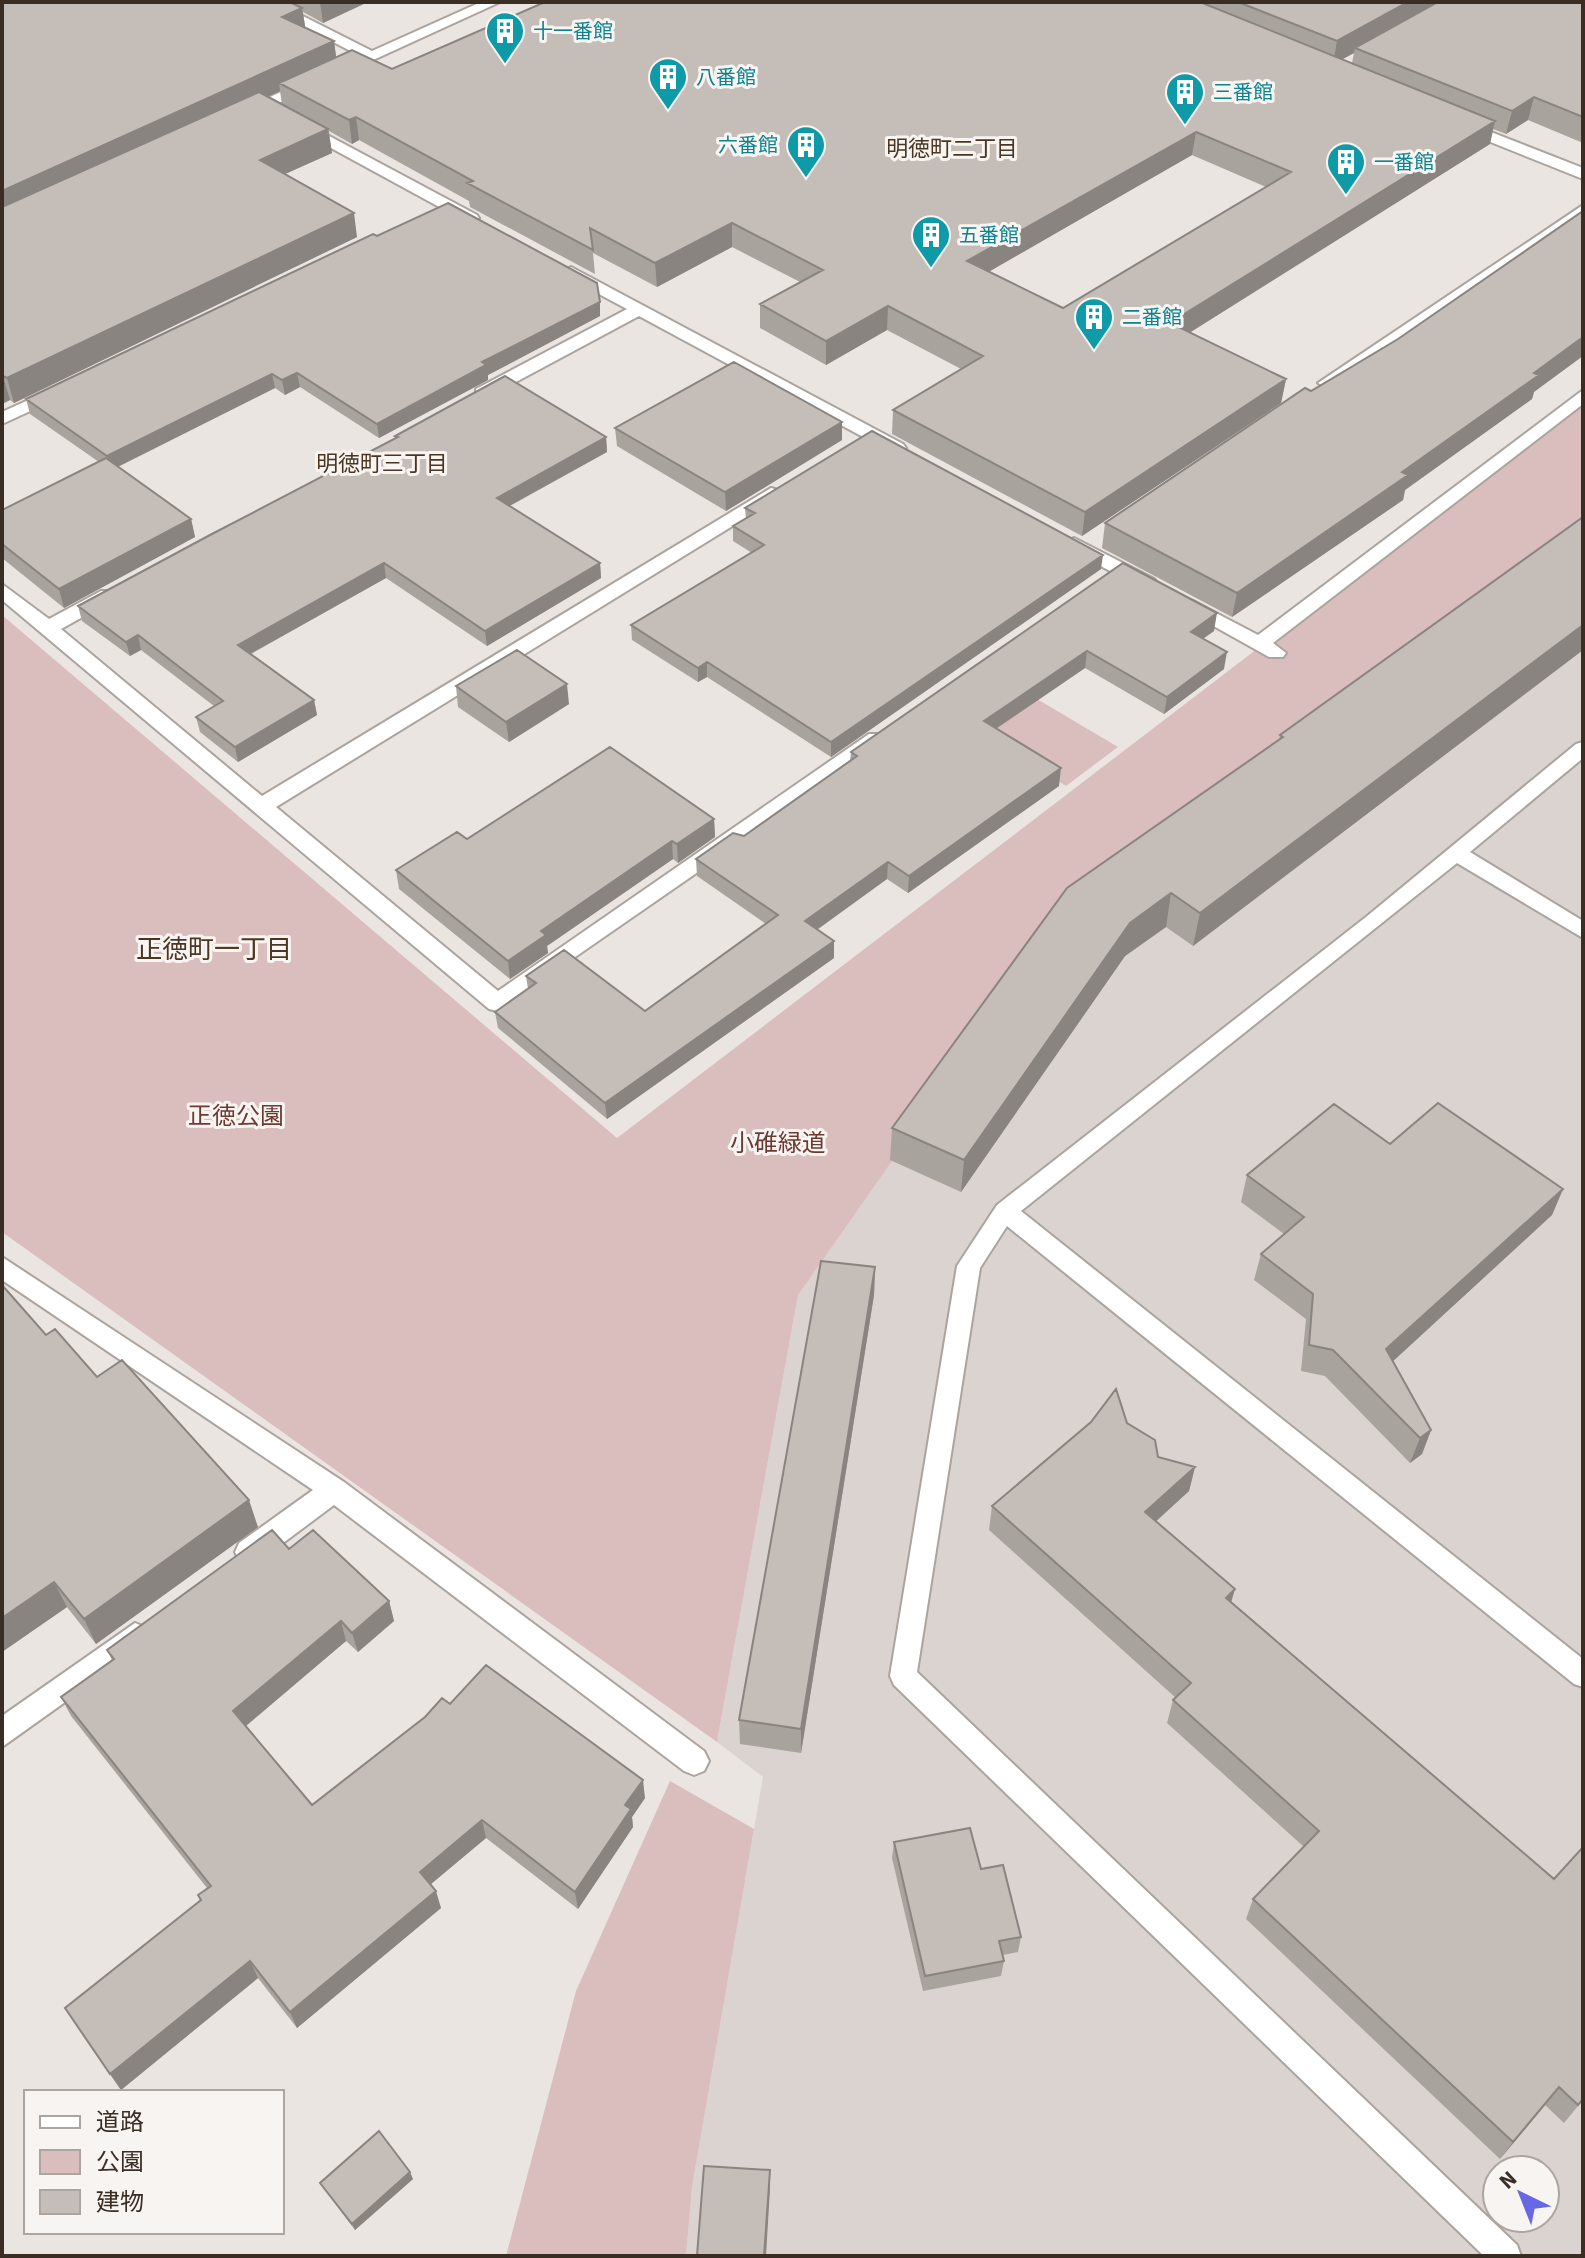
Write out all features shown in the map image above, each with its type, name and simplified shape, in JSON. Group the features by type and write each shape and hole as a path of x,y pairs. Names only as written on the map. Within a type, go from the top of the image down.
{"street":[{"path":"264,2 371,56"},
{"path":"233,119 493,2"},
{"path":"262,105 438,208 488,227"},
{"path":"1452,122 1583,174"},
{"path":"1307,397 1583,210"},
{"path":"557,264 864,438 910,455"},
{"path":"460,405 639,309"},
{"path":"2,419 74,384"},
{"path":"1056,534 1089,544 1120,569 1268,649 1583,395"},
{"path":"261,806 789,484"},
{"path":"1094,587 1120,569"},
{"path":"47,628 129,583"},
{"path":"2,590 497,1003 899,722"},
{"path":"2,1267 334,1490 694,1761"},
{"path":"232,1565 334,1490"},
{"path":"2,1733 155,1621"}],"lane":[{"path":"1506,2256 903,1676 969,1266 1005,1211 1456,853 1583,748"},
{"path":"1456,853 1583,931"},
{"path":"1005,1211 1583,1675"}],"shaded area":[{"path":"1583,537 1583,2256 686,2256 692,2187 763,1777 717,1742 798,1295 851,1208 1063,917"}],"green space":[{"name":"正徳公園","path":"1583,400 1583,537 1063,917 798,1295 717,1742 2,1232 2,615 617,1138"},
{"path":"995,674 1118,747 1066,786 942,710"},
{"path":"670,1781 754,1829 692,2187 686,2256 506,2256 576,1991"}],"building":[{"path":"2,2 290,2 302,8 282,17 334,41 2,191"},
{"path":"545,2 1200,2 1495,121 1170,323 1286,379 1085,512 893,410 983,356 888,306 826,341 760,304 823,270 732,223 655,263 590,228 593,250 467,183 473,181 356,117 349,120 279,83 352,50 392,69","holes":["1196,132 1291,172 1063,308 967,261"]},
{"path":"1238,2 1408,2 1337,41"},
{"path":"1438,2 1583,2 1583,117 1534,97 1512,111 1355,48"},
{"path":"259,92 328,129 260,160 354,213 7,378 2,377 2,207"},
{"path":"448,203 597,283 600,302 482,362 486,365 377,424 297,373 282,380 272,374 107,456 26,399 373,234 377,236"},
{"path":"1583,211 1583,337 1534,373 1539,375 1402,472 1408,475 1237,593 1105,523 1305,388 1311,391 1398,339"},
{"path":"734,362 842,422 725,492 615,428"},
{"path":"505,376 606,437 497,498 600,563 485,631 384,563 238,645 314,700 235,747 196,717 223,701 138,635 126,642 78,606 398,437 395,436"},
{"path":"872,431 1103,555 831,742 707,662 698,668 631,625 764,545 733,526 755,513 745,508"},
{"path":"106,458 191,519 59,589 2,544 2,510"},
{"path":"1583,517 1583,625 1200,913 1171,893 1130,923 964,1160 892,1128 1067,888 1283,737 1280,735"},
{"path":"1123,563 1217,613 1191,632 1227,652 1167,697 1087,651 984,721 1061,768 909,876 888,862 805,921 834,941 605,1103 495,1012 536,983 526,976 564,950 645,1011 778,915 696,859 733,833 744,836 857,756 851,752"},
{"path":"517,650 567,684 506,722 456,686"},
{"path":"610,747 714,819 677,844 672,841 541,931 546,935 508,961 396,870 457,832 467,839"},
{"path":"1438,1103 1563,1189 1386,1349 1431,1430 1420,1438 1333,1350 1309,1345 1313,1294 1261,1254 1304,1217 1247,1175 1334,1104 1390,1144"},
{"path":"821,1261 875,1267 801,1729 739,1720"},
{"path":"2,1285 46,1335 55,1329 97,1377 122,1360 249,1500 84,1619 54,1582 2,1618"},
{"path":"1116,1389 1127,1423 1155,1440 1158,1457 1195,1467 1145,1512 1235,1589 1226,1598 1554,1879 1583,1847 1583,2099 1578,2105 1559,2087 1513,2142 1253,1899 1319,1831 1173,1700 1191,1683 992,1506 1091,1422"},
{"path":"272,1530 289,1549 313,1530 389,1601 352,1633 341,1621 233,1711 312,1805 425,1717 442,1698 450,1704 486,1665 643,1780 625,1805 631,1809 575,1892 482,1820 420,1872 436,1891 290,2012 250,1961 110,2074 65,2008 201,1900 198,1895 211,1886 61,1697 114,1659 107,1650"},
{"path":"970,1828 981,1869 1003,1865 1021,1937 999,1941 1004,1961 925,1976 894,1842"},
{"path":"379,2131 410,2172 352,2224 320,2183"},
{"path":"704,2166 770,2170 764,2256 697,2256"}],"place":[{"name":"十一番館","path":"505,65"},
{"name":"八番館","path":"668,111"},
{"name":"三番館","path":"1185,126"},
{"name":"六番館","path":"806,179"},
{"name":"一番館","path":"1346,196"},
{"name":"五番館","path":"931,269"},
{"name":"二番館","path":"1094,351"}],"district":[{"name":"明徳町二丁目","path":"952,148"},
{"name":"明徳町三丁目","path":"382,463"},
{"name":"正徳町一丁目","path":"214,949"}],"park label":[{"name":"小碓緑道","path":"778,1143"}]}
